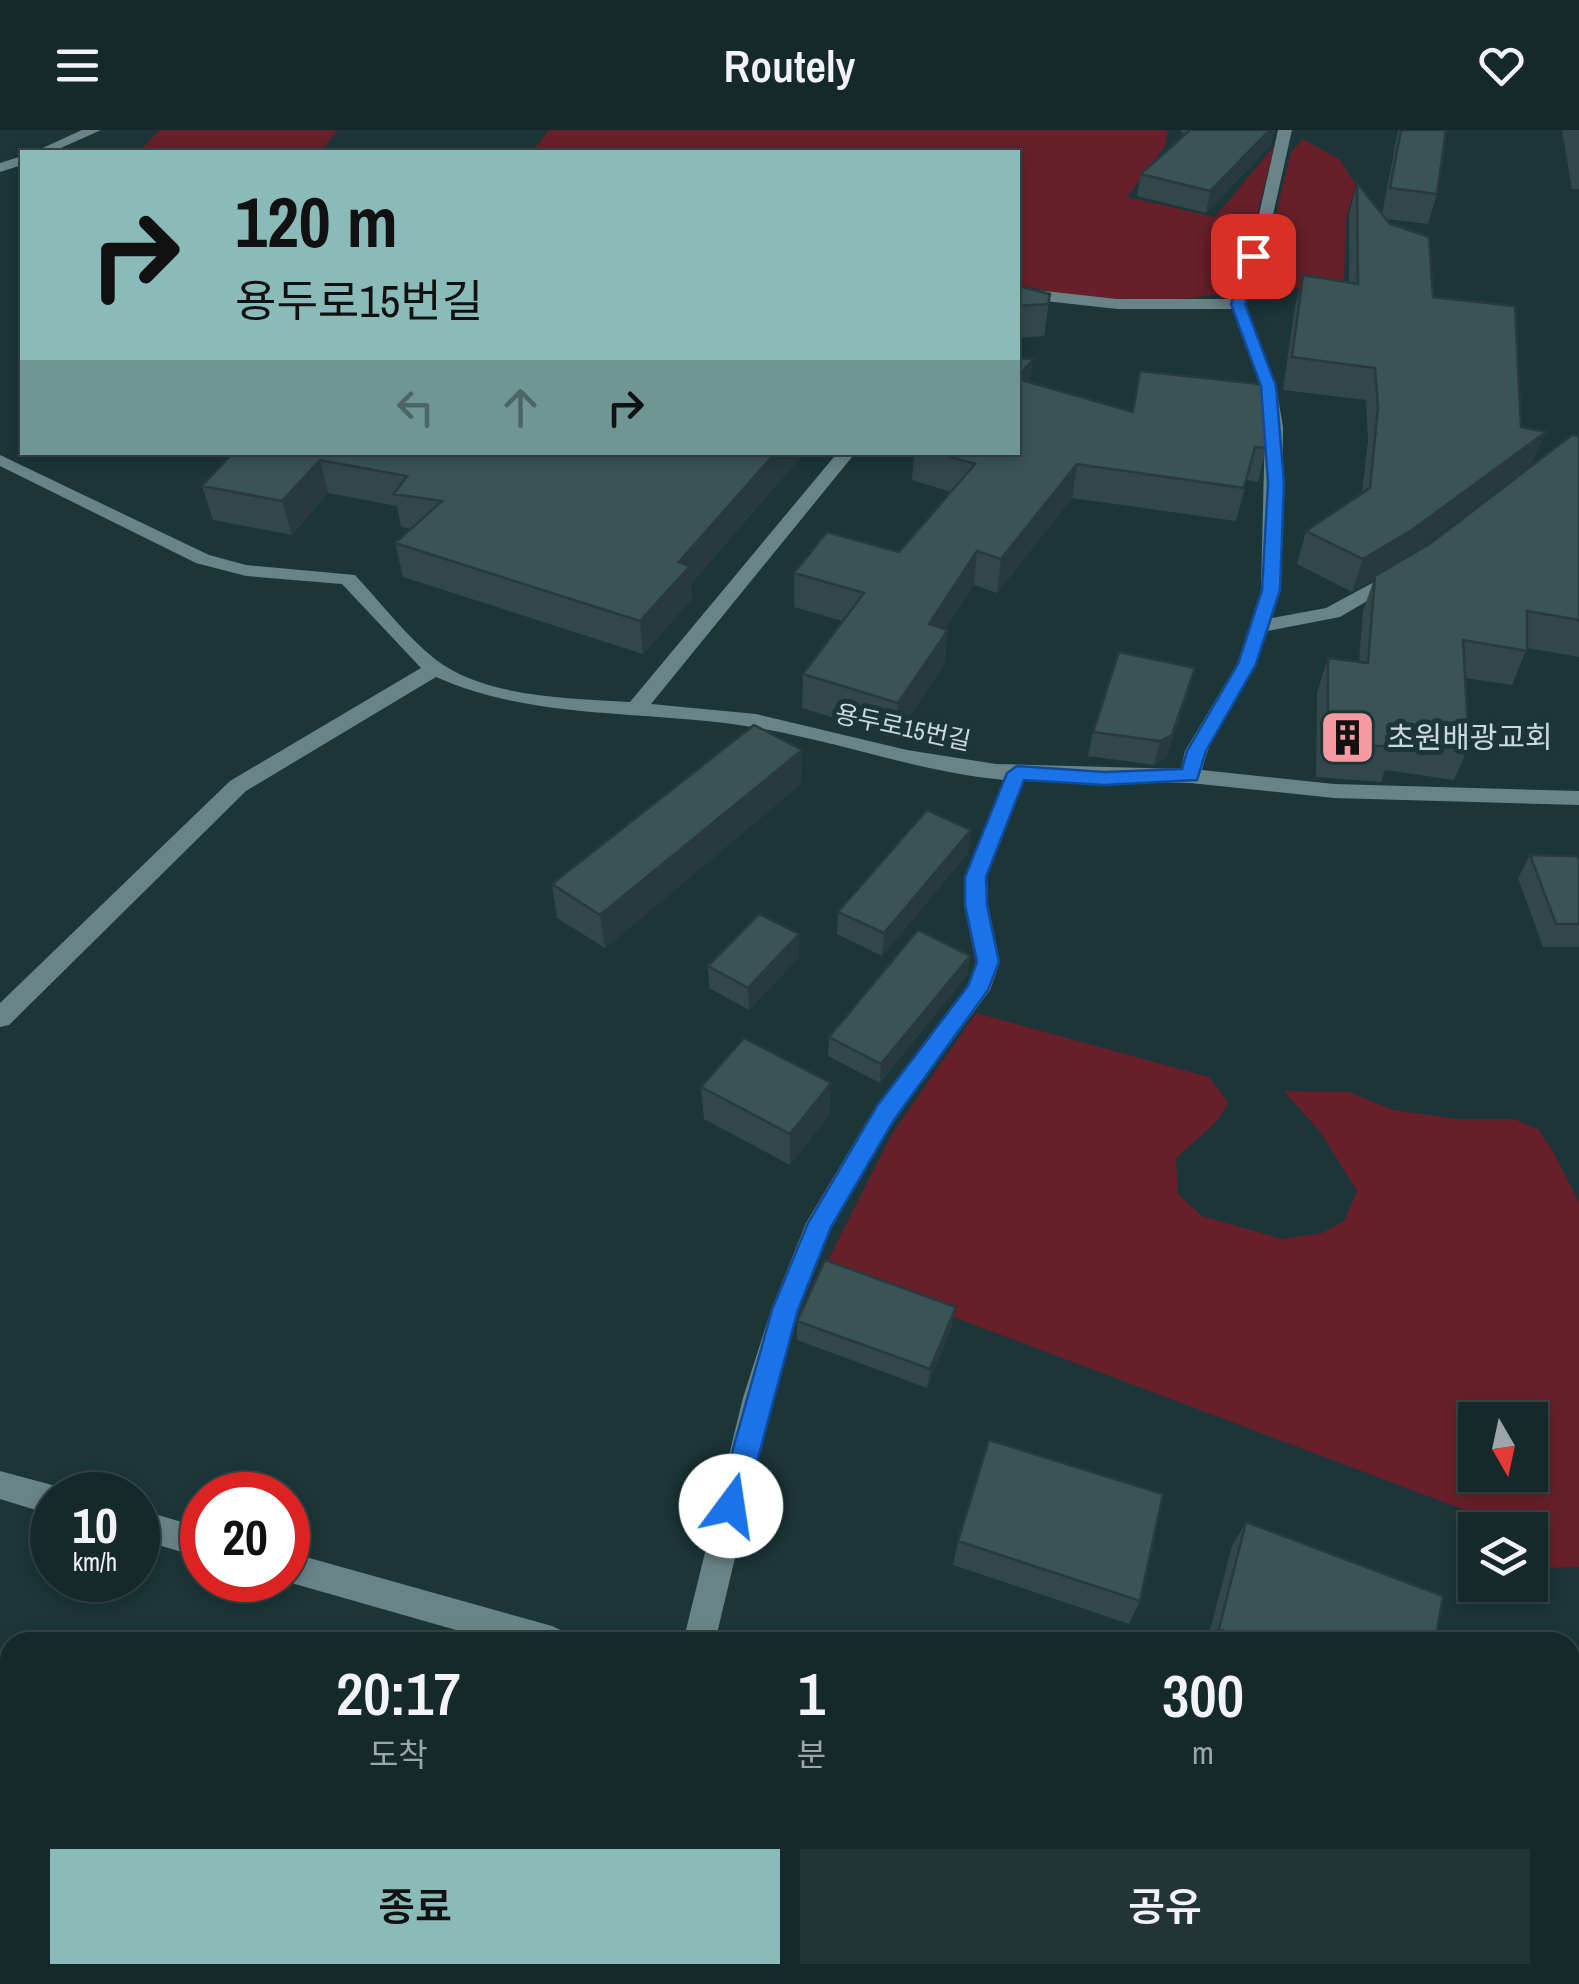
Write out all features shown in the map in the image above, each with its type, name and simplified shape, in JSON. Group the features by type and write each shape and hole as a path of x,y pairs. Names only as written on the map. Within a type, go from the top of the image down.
{"lane":[{"path":"46,150 94,130"},
{"path":"1190,776 1196,751 1247,664 1271,590 1275,537 1274,427 1268,386 1238,304 1263,228 1285,130"},
{"path":"1020,293 1168,306 1238,304"},
{"path":"636,708 846,455"},
{"name":"용두로15번길","path":"0,460 40,476 185,552 232,568 348,578 435,669 494,690 736,718 932,762 1017,773 1104,778 1190,776 1334,791 1579,798"},
{"path":"1262,625 1305,624 1340,614 1409,570"},
{"path":"0,1018 238,786 435,669"},
{"path":"700,1632 758,1398 785,1310 820,1223 885,1113 978,990 988,962 976,905 976,877 1017,773"},
{"path":"0,1485 30,1494"},
{"path":"310,1573 517,1632"}],"shaded area":[{"path":"160,130 338,130 322,150 140,150"},
{"path":"549,130 1168,130 1165,146 1127,197 1215,217 1274,146 1255,223 1228,290 1155,300 1093,297 1020,284 1020,150 534,150"},
{"path":"1303,139 1339,159 1356,185 1346,218 1344,286 1320,292 1259,283 1291,152"},
{"path":"976,1013 1209,1077 1228,1102 1212,1126 1176,1159 1178,1194 1202,1216 1283,1239 1322,1233 1344,1221 1357,1191 1321,1133 1284,1091 1349,1092 1394,1110 1456,1119 1514,1119 1538,1129 1579,1202 1579,1567 1548,1568 1548,1512 1470,1512 824,1268 891,1135"}],"building":[{"path":"1190,130 1270,130 1210,191 1141,174"},
{"path":"1401,130 1446,130 1437,194 1390,188"},
{"path":"1357,183 1390,224 1429,237 1433,297 1515,306 1521,427 1546,432 1412,530 1363,559 1306,531 1370,488 1378,407 1375,368 1292,357 1303,275 1358,284"},
{"path":"1020,286 1050,294 1048,304 1020,306"},
{"path":"1020,358 1033,359 1020,375"},
{"path":"1140,371 1268,385 1266,448 1255,447 1244,488 1077,464 1001,559 977,551 929,624 948,630 898,703 803,674 864,593 794,573 827,532 899,552 975,464 945,455 1020,455 1020,380 1133,412"},
{"path":"1572,435 1579,436 1579,620 1527,611 1527,651 1463,640 1469,746 1394,735 1394,747 1328,743 1328,658 1368,663 1375,576 1431,543"},
{"path":"231,455 773,455 679,562 690,566 640,621 395,543 442,501 394,494 407,476 320,460 282,501 202,486"},
{"path":"1119,652 1195,668 1172,735 1160,741 1093,732"},
{"path":"754,725 802,750 600,915 552,884"},
{"path":"927,810 971,830 884,933 838,912"},
{"path":"1530,855 1577,856 1579,924 1556,924"},
{"path":"759,914 799,934 748,988 708,966"},
{"path":"918,930 970,956 881,1064 829,1037"},
{"path":"744,1038 831,1083 790,1134 701,1087"},
{"path":"825,1260 956,1307 930,1369 797,1321"},
{"path":"989,1440 1163,1494 1140,1601 958,1541"},
{"path":"1246,1522 1443,1596 1437,1632 1219,1629"}],"place":[{"name":"초원배광교회","path":"1348,737"}],"route":[{"path":"731,1506 785,1310 820,1223 885,1113 978,990 988,962 976,905 976,877 1017,773 1104,778 1190,776 1196,751 1247,664 1271,590 1276,483 1268,386 1238,304 1253,256"}]}
